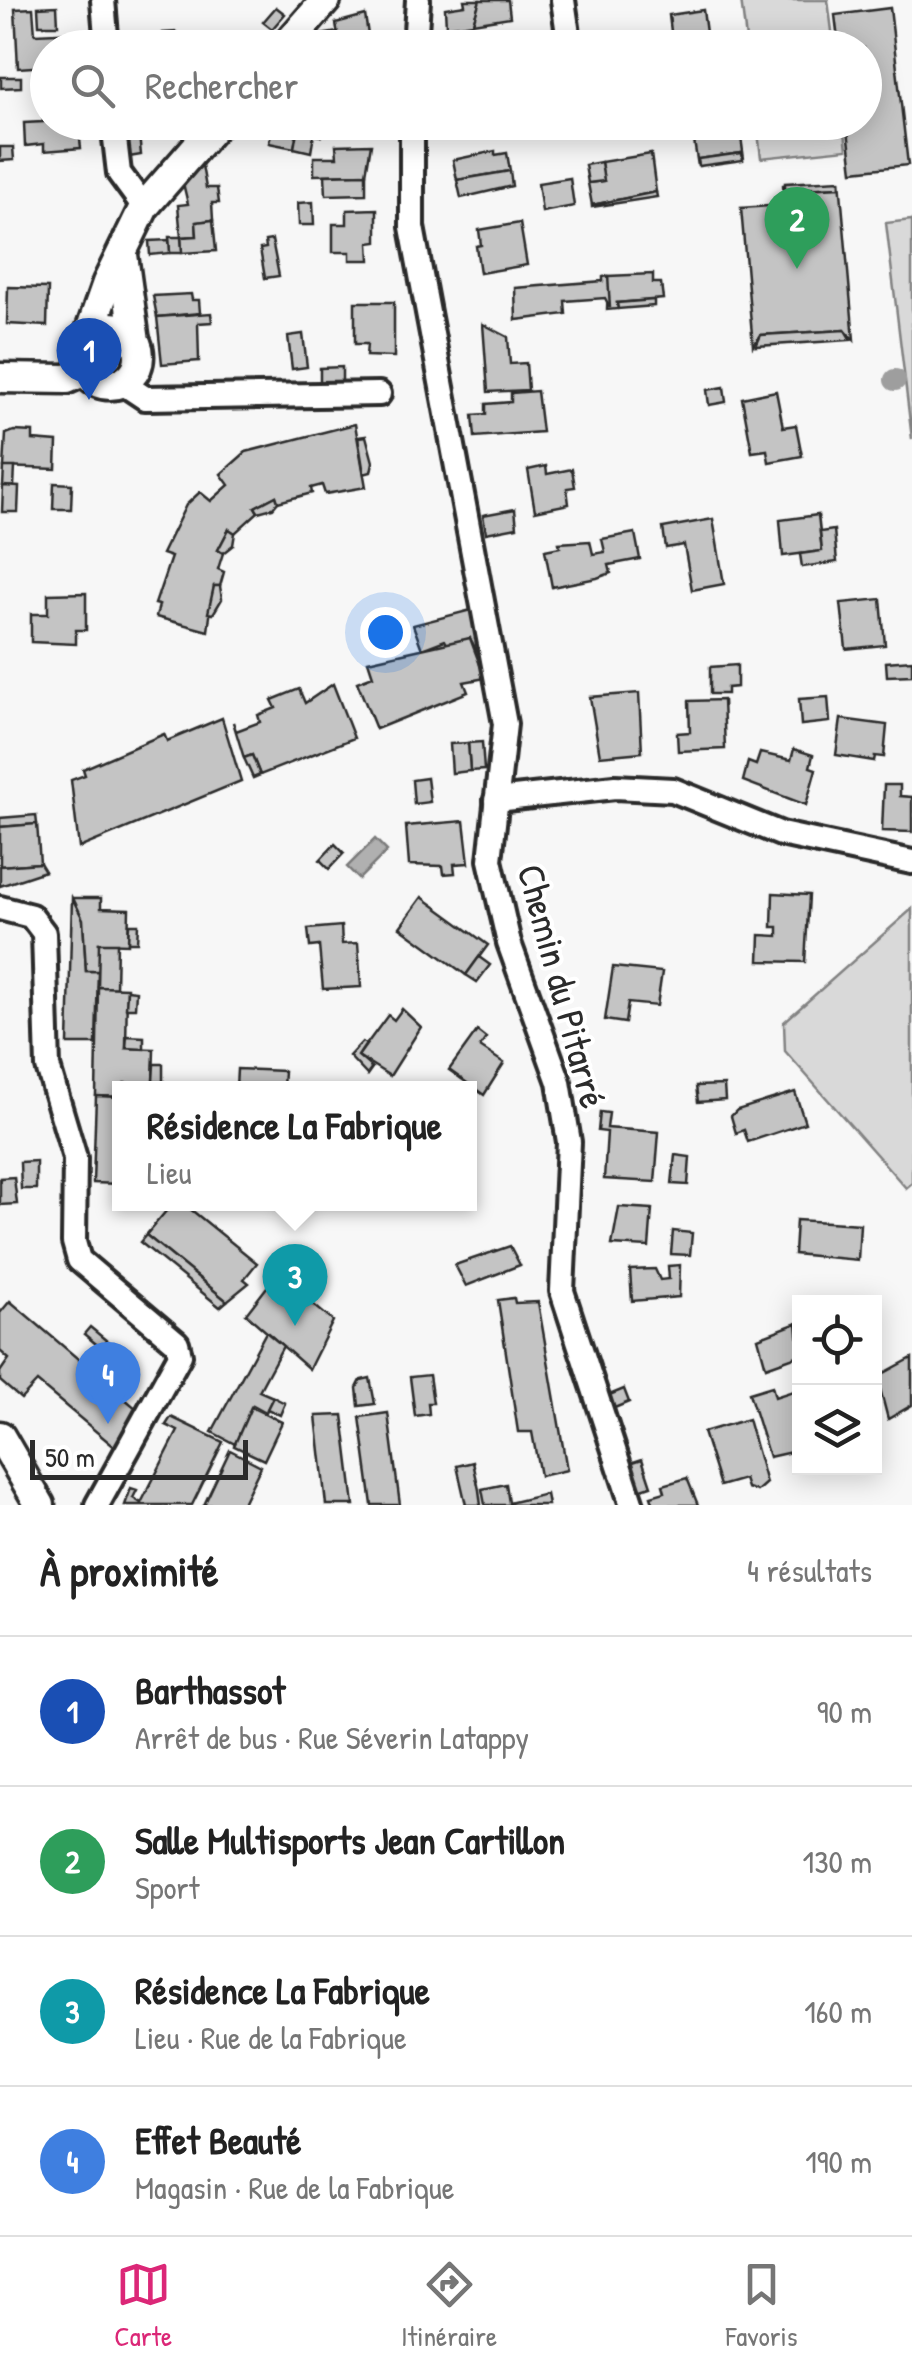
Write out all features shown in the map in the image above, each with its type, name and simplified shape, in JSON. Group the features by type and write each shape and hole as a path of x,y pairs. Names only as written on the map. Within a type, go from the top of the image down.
{"street":[{"path":"103,0 106,30"},
{"path":"300,30 326,0"},
{"path":"416,30 418,0"},
{"path":"563,0 567,30"},
{"path":"116,140 119,173 144,207"},
{"path":"202,140 144,207 107,282 81,354 85,371 102,384 121,382 145,398 379,394"},
{"name":"Chemin du Pitarré","path":"412,140 412,228 504,724 490,860 508,943 559,1082 569,1142 562,1292 632,1505"},
{"path":"121,382 138,361 123,255"},
{"path":"88,337 99,329 113,327 135,342"},
{"path":"0,378 66,378 85,371"},
{"path":"496,800 615,786 673,790 781,834 912,862"},
{"path":"2,908 31,916 44,934 48,1068 74,1158 74,1242 79,1260 178,1343 180,1355 97,1505"},
{"path":"0,1436 40,1505"}],"shaded area":[{"path":"741,0 828,0 832,30 745,30"},
{"path":"759,140 846,140 847,149 761,158"},
{"path":"912,220 912,439 886,223"},
{"path":"375,839 387,851 359,879 347,867"},
{"path":"912,909 912,1183 906,1188 785,1051 784,1022"}],"building":[{"path":"464,0 480,0 473,23 446,27 445,8 465,5"},
{"path":"480,0 508,0 510,17 473,23"},
{"path":"57,6 58,25 39,25 38,7"},
{"path":"276,7 285,14 272,29 263,22"},
{"path":"33,8 30,67 18,68 15,9"},
{"path":"890,8 908,165 853,171 849,140 882,140 882,30 837,30 835,15"},
{"path":"703,10 706,30 671,30 669,15"},
{"path":"365,15 367,30 337,30 336,23"},
{"path":"1,77 21,77 21,87 1,88"},
{"path":"24,123 30,123 30,140 80,140 81,148 44,151 44,144 25,146"},
{"path":"127,140 140,140 141,155 129,157"},
{"path":"270,140 296,140 294,148 269,143"},
{"path":"295,140 313,140 311,152 294,148"},
{"path":"694,140 741,140 744,159 742,153 698,159 698,166"},
{"path":"371,144 366,174 314,175 314,157 337,157 336,145"},
{"path":"0,147 13,147 14,160 0,161"},
{"path":"495,151 495,155 507,153 510,171 457,180 453,160"},
{"path":"742,153 743,160 699,166 698,159"},
{"path":"651,154 656,192 592,205 588,183 604,181 601,162"},
{"path":"601,162 604,181 588,183 585,165"},
{"path":"202,165 206,188 217,188 219,203 212,203 213,220 196,222 197,236 181,237 178,205 188,204 183,183"},
{"path":"510,171 512,186 461,198 457,180"},
{"path":"366,174 366,194 326,195 325,175"},
{"path":"570,178 574,206 542,212 538,183"},
{"path":"840,180 840,187 785,190 785,183"},
{"path":"840,180 854,340 845,330 761,335 753,346 741,208 784,205 783,184 785,190 840,187"},
{"path":"656,192 657,197 592,207 592,205"},
{"path":"313,202 314,225 299,225 298,203"},
{"path":"377,209 377,242 369,243 370,260 350,260 350,252 333,252 333,224 347,224 347,210"},
{"path":"213,220 216,251 182,253 181,237 197,236 196,222"},
{"path":"520,223 527,265 480,273 476,246 481,245 479,230"},
{"path":"169,237 181,237 182,253 170,253"},
{"path":"169,240 170,253 150,255 149,241"},
{"path":"272,240 279,276 265,278 260,249 266,248 265,241"},
{"path":"653,274 653,283 661,283 663,299 617,303 618,309 607,310 608,276"},
{"path":"608,276 610,308 605,298 565,301 566,314 516,320 515,288 603,281"},
{"path":"8,287 48,288 47,326 7,324"},
{"path":"191,294 192,300 199,300 200,313 157,317 153,296"},
{"path":"654,300 654,306 618,309 617,303"},
{"path":"355,302 394,302 394,357 366,356 367,344 355,344"},
{"path":"211,313 212,322 198,323 199,361 162,364 157,317"},
{"path":"483,324 508,337 510,364 526,363 528,390 488,392"},
{"path":"845,330 851,340 756,346 761,335"},
{"path":"303,334 307,367 292,369 288,336"},
{"path":"342,367 342,382 320,382 320,368"},
{"path":"724,387 726,402 709,405 707,390"},
{"path":"537,391 542,432 475,437 473,415 486,414 486,404 511,402 511,393"},
{"path":"776,391 783,427 796,425 802,456 769,462 767,450 752,452 742,398"},
{"path":"355,424 366,487 325,494 322,485 311,488 312,493 278,502 276,496 255,507 258,512 235,533 229,529 218,550 223,553 218,569 224,572 220,586 214,586 208,631 156,617 159,605 155,604 171,557 162,554 186,505 200,492 211,501 229,485 221,474 246,452"},
{"path":"33,432 33,440 57,442 56,469 4,467 6,434"},
{"path":"366,436 373,462 371,472 364,474 358,437"},
{"path":"546,466 547,474 572,469 575,487 567,488 569,504 535,511 528,470"},
{"path":"4,467 15,467 14,487 3,486"},
{"path":"54,483 72,484 71,509 53,509"},
{"path":"3,486 19,487 18,512 2,512"},
{"path":"276,496 278,502 273,508 258,512 255,507"},
{"path":"515,509 517,527 486,533 483,515"},
{"path":"818,515 822,551 783,556 780,520"},
{"path":"713,519 724,584 692,590 684,545 666,548 663,528"},
{"path":"229,529 235,533 233,545 223,553 218,550"},
{"path":"834,530 837,562 802,567 800,554 822,551 820,532"},
{"path":"635,533 640,559 609,565 611,573 597,578 552,587 545,550 560,547 559,543 590,541 593,554 605,552 602,539"},
{"path":"214,586 220,586 222,599 213,614 208,613"},
{"path":"86,593 86,630 76,630 76,644 31,642 31,614 48,614 48,594"},
{"path":"881,599 885,645 846,649 841,603"},
{"path":"471,610 481,659 470,638 448,646 445,640 422,649 413,625"},
{"path":"470,638 485,678 464,682 468,692 376,729 357,682 373,676 368,661"},
{"path":"912,660 912,675 887,676 886,662"},
{"path":"737,665 737,687 727,688 727,694 710,694 710,667"},
{"path":"333,684 354,738 260,775 252,755 244,758 233,722 236,731 260,722 258,715 276,708 272,700 299,689 305,703"},
{"path":"639,693 642,752 600,756 590,697"},
{"path":"828,697 830,722 801,725 799,699"},
{"path":"723,700 725,749 678,751 677,733 690,732 689,701"},
{"path":"222,718 241,781 79,848 71,780 85,775 83,769 164,734 167,741"},
{"path":"841,719 887,725 884,757 875,756 874,761 836,755"},
{"path":"482,742 484,770 470,771 468,743"},
{"path":"468,743 470,771 452,773 450,744"},
{"path":"794,749 813,755 810,767 816,769 806,805 743,781 748,762 756,765 760,753 791,760"},
{"path":"252,755 260,775 253,778 244,758"},
{"path":"427,778 430,802 414,804 412,780"},
{"path":"884,785 900,785 900,796 912,797 912,832 882,831"},
{"path":"36,815 37,824 0,827 0,818"},
{"path":"464,821 469,863 454,864 455,873 444,874 443,866 409,865 406,826"},
{"path":"37,824 40,863 0,866 0,827"},
{"path":"335,844 344,853 329,869 320,860"},
{"path":"40,863 45,871 0,886 0,866"},
{"path":"773,893 809,895 805,962 759,961 760,935 778,936 778,927 772,927"},
{"path":"422,897 488,945 466,975 400,927"},
{"path":"72,898 83,919 86,971 98,971 96,1044 68,1044"},
{"path":"73,898 101,898 101,908 129,909 128,944 99,943 101,971 86,971 83,919"},
{"path":"129,924 138,924 137,942 128,942"},
{"path":"341,926 342,944 358,943 361,987 323,989 319,946 310,947 308,929"},
{"path":"99,943 117,943 116,988 98,987"},
{"path":"479,957 490,965 477,982 466,975"},
{"path":"613,967 662,972 657,1006 628,1003 625,1023 605,1020"},
{"path":"98,987 127,988 126,1048 154,1049 153,1081 112,1081 112,1097 96,1096"},
{"path":"127,990 136,991 135,1008 126,1008"},
{"path":"402,1009 421,1027 390,1076 358,1056 388,1015 394,1020"},
{"path":"477,1031 486,1038 480,1047 504,1063 484,1095 477,1090 477,1081 464,1081 449,1070"},
{"path":"127,1036 144,1037 144,1049 126,1048"},
{"path":"362,1042 366,1044 358,1056 372,1068 367,1075 349,1056"},
{"path":"154,1064 163,1064 163,1081 153,1081"},
{"path":"237,1069 284,1071 283,1081 236,1081"},
{"path":"724,1085 725,1100 698,1102 696,1086"},
{"path":"795,1092 805,1123 748,1142 744,1130 736,1133 731,1116 737,1110"},
{"path":"96,1096 112,1097 112,1184 93,1183"},
{"path":"600,1112 609,1113 607,1128 659,1132 655,1182 604,1179 607,1132 598,1131"},
{"path":"675,1155 690,1157 688,1185 672,1184"},
{"path":"36,1161 36,1189 21,1189 20,1162"},
{"path":"14,1177 17,1204 0,1205 0,1178"},
{"path":"619,1207 652,1209 649,1247 612,1245"},
{"path":"166,1211 193,1211 257,1263 244,1279 249,1283 227,1301 146,1235"},
{"path":"796,1220 860,1224 858,1260 794,1254"},
{"path":"673,1231 692,1233 690,1255 671,1254"},
{"path":"146,1235 227,1301 220,1307 140,1242"},
{"path":"510,1246 520,1265 466,1286 455,1265"},
{"path":"680,1265 679,1297 632,1301 630,1270 655,1269 660,1280 669,1279 668,1266"},
{"path":"277,1274 333,1321 309,1369 246,1314"},
{"path":"514,1298 515,1303 538,1302 567,1470 540,1476 532,1432 518,1432 498,1300"},
{"path":"10,1301 137,1409 117,1449 37,1382 21,1399 0,1381 0,1372 9,1359 0,1351 0,1313"},
{"path":"792,1325 792,1358 766,1367 758,1338"},
{"path":"90,1327 124,1355 118,1362 84,1334"},
{"path":"266,1332 283,1346 259,1391 273,1397 266,1412 253,1405 235,1444 212,1432"},
{"path":"124,1355 138,1365 131,1373 118,1362"},
{"path":"912,1358 912,1405 888,1419 882,1396 882,1374"},
{"path":"429,1375 433,1403 428,1403 429,1414 415,1416 410,1377"},
{"path":"370,1378 375,1404 359,1406 357,1388 361,1380"},
{"path":"772,1386 775,1397 792,1391 792,1452 769,1457 749,1393"},
{"path":"624,1389 629,1402 612,1409 607,1396"},
{"path":"273,1397 285,1403 280,1415 267,1409"},
{"path":"251,1407 282,1422 264,1460 234,1446"},
{"path":"388,1413 400,1505 372,1505 360,1417"},
{"path":"343,1415 354,1505 326,1505 316,1416"},
{"path":"171,1417 223,1442 192,1505 125,1505 131,1488 137,1490 133,1498 141,1503 178,1431 166,1425"},
{"path":"748,1419 766,1483 757,1491 747,1488 744,1479 720,1486 703,1432"},
{"path":"230,1450 261,1466 242,1505 204,1505"},
{"path":"642,1459 651,1486 639,1490 630,1463"},
{"path":"473,1462 481,1505 466,1505 457,1466"},
{"path":"687,1478 698,1505 654,1505 651,1496 665,1492 663,1485"},
{"path":"506,1484 509,1503 546,1494 548,1505 485,1505 482,1489"}],"place":[{"name":"Salle Multisports Jean Cartillon","path":"797,269"},
{"name":"Barthassot","path":"89,400"},
{"name":"Résidence La Fabrique","path":"295,1326"},
{"name":"Effet Beauté","path":"108,1424"}]}
